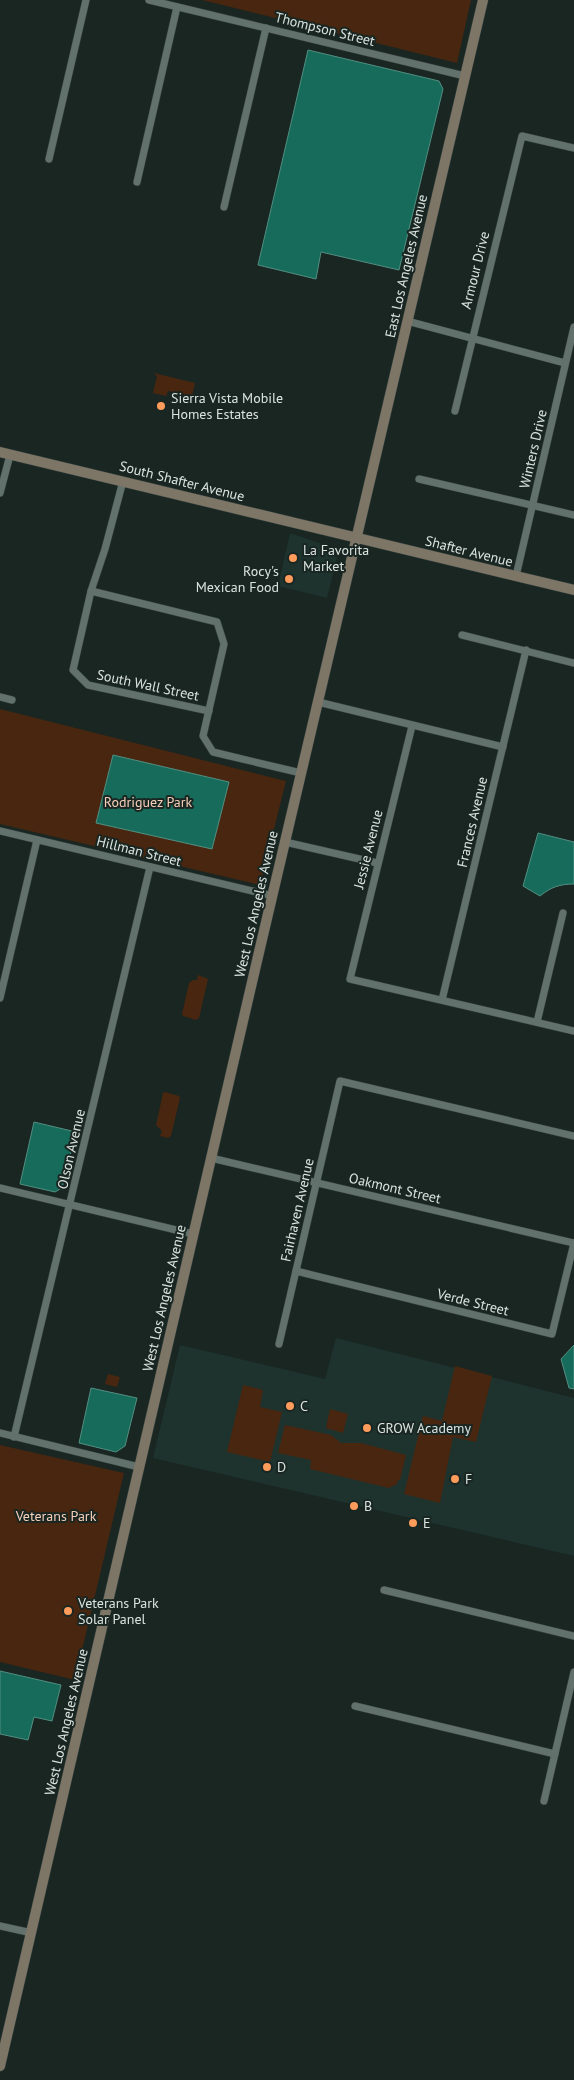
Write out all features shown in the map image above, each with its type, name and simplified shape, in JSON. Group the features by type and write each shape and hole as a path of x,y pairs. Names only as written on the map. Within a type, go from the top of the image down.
{"street":[{"path":"49,160 86,0"},
{"name":"Thompson Street","path":"149,0 465,76"},
{"name":"East Los Angeles Avenue","path":"357,538 483,0"},
{"path":"137,182 177,7"},
{"path":"224,207 266,28"},
{"name":"Armour Drive","path":"455,411 471,338 522,136 574,148"},
{"path":"408,321 565,363"},
{"name":"Winters Drive","path":"516,576 574,327"},
{"path":"0,493 5,453"},
{"name":"South Shafter Avenue","path":"5,453 357,538"},
{"path":"419,479 574,515"},
{"path":"123,481 105,549 91,591 217,622 224,644 209,711"},
{"name":"Shafter Avenue","path":"357,538 574,590"},
{"name":"West Los Angeles Avenue","path":"0,2066 357,538"},
{"name":"South Wall Street","path":"91,591 73,670 88,685 209,711 203,736 213,752 302,773"},
{"path":"462,635 574,663"},
{"name":"Frances Avenue","path":"442,1000 526,650"},
{"path":"0,697 12,700"},
{"path":"318,702 503,747"},
{"name":"Jessie Avenue","path":"412,726 350,978 442,1000"},
{"name":"Hillman Street","path":"0,831 273,896"},
{"path":"0,998 37,840"},
{"path":"285,842 377,864"},
{"name":"Olson Avenue","path":"14,1437 150,867"},
{"path":"537,1022 563,913"},
{"path":"442,1000 574,1031"},
{"name":"Fairhaven Avenue","path":"279,1344 340,1080 574,1136"},
{"name":"Oakmont Street","path":"211,1158 574,1243"},
{"path":"0,1188 193,1234"},
{"name":"Verde Street","path":"296,1271 552,1334 574,1243"},
{"path":"0,1433 139,1467"},
{"path":"384,1590 574,1636"},
{"path":"544,1802 574,1672"},
{"path":"355,1706 555,1754"},
{"path":"0,1926 32,1933"}],"shaded area":[{"path":"308,50 439,81 443,89 399,270 321,252 316,279 258,265"},
{"path":"290,533 331,547 337,558 327,598 278,586"},
{"path":"113,755 229,782 212,849 96,823"},
{"path":"538,833 574,842 574,884 556,887 540,896 523,886"},
{"path":"34,1122 76,1132 62,1188 55,1192 20,1184"},
{"name":"GROW Academy","path":"336,1338 574,1398 574,1556 153,1458 180,1345 325,1379"},
{"path":"574,1345 574,1389 569,1388 561,1359"},
{"path":"91,1388 137,1398 125,1446 116,1452 79,1443"},
{"path":"0,1671 61,1685 52,1721 34,1717 28,1740 0,1734"}],"green space":[{"path":"202,0 471,0 457,63"},
{"path":"154,373 195,383 192,396 168,391 166,396 153,393 157,376"},
{"name":"Rodriguez Park","path":"0,709 286,781 260,885 0,824"},
{"path":"198,975 208,979 199,1018 196,1020 182,1014 189,983 197,980"},
{"path":"165,1092 180,1098 171,1136 168,1138 160,1136 162,1131 156,1125 163,1093"},
{"path":"455,1366 492,1376 476,1442 453,1437 440,1503 404,1494 423,1416 442,1421"},
{"path":"108,1374 120,1377 117,1387 105,1384"},
{"path":"243,1385 263,1390 260,1407 282,1412 270,1462 227,1452"},
{"path":"330,1409 348,1414 343,1433 326,1428"},
{"path":"285,1425 331,1435 341,1443 361,1443 406,1455 400,1480 389,1488 310,1469 311,1460 278,1453"},
{"name":"Veterans Park","path":"0,1445 124,1473 75,1680 0,1662"}],"place":[{"name":"Sierra Vista Mobile Homes Estates","path":"161,406"},
{"name":"La Favorita Market","path":"293,558"},
{"name":"Rocy's Mexican Food","path":"289,579"},
{"name":"C","path":"290,1406"},
{"name":"GROW Academy","path":"367,1428"},
{"name":"D","path":"267,1467"},
{"name":"F","path":"455,1479"},
{"name":"B","path":"354,1506"},
{"name":"E","path":"413,1523"},
{"name":"Veterans Park Solar Panel","path":"68,1611"}]}
